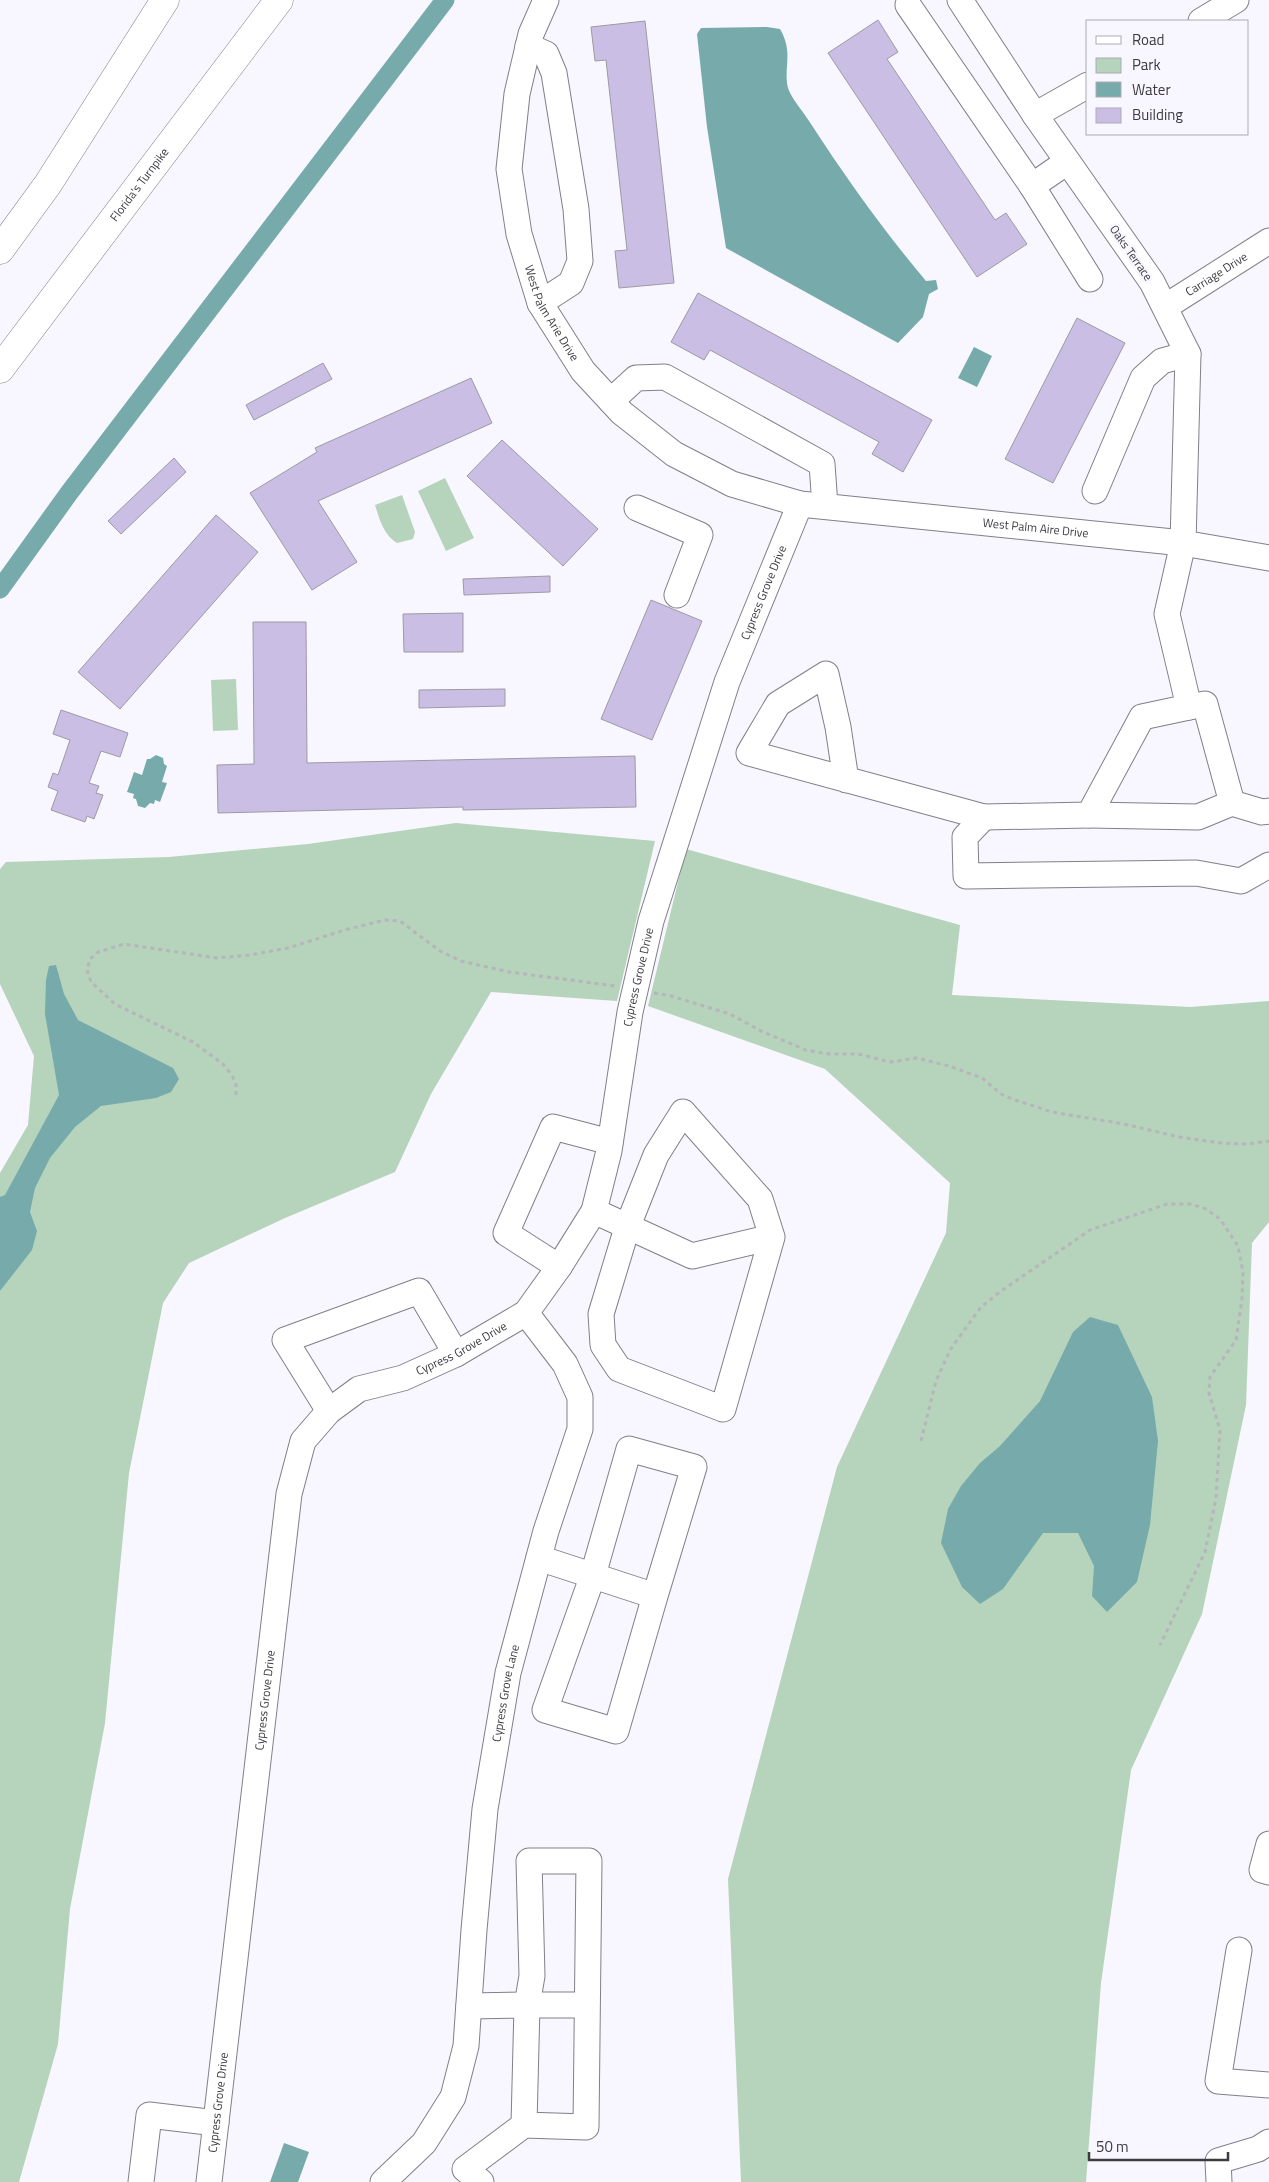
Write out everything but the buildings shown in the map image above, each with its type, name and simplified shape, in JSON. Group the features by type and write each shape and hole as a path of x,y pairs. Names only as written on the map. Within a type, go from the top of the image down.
{"highway":[{"path":"0,250 48,184 165,0"},
{"name":"Florida's Turnpike","path":"0,369 279,0"}],"street":[{"name":"West Palm Arie Drive","path":"546,0 531,34 517,94 509,169 519,234 540,304 583,370 622,413 674,454 732,484 800,504"},
{"name":"Oaks Terrace","path":"960,0 1035,115 1152,282 1188,354 1183,543 1167,614 1189,707"},
{"path":"1203,20 1236,0"},
{"path":"908,4 1032,186 1090,279"},
{"path":"528,46 546,54 554,72 576,209 580,261 570,283 540,304"},
{"path":"1035,115 1086,86"},
{"path":"1032,186 1067,162"},
{"name":"Carriage Drive","path":"1165,306 1269,241"},
{"path":"1094,491 1143,378 1162,361 1188,354"},
{"path":"611,401 636,378 665,377 822,464 825,506"},
{"name":"West Palm Aire Drive","path":"800,504 1183,543 1269,558"},
{"name":"Cypress Grove Drive","path":"209,2182 289,1494 303,1441 329,1411 359,1389 403,1378 456,1354 526,1313 559,1267 594,1210 610,1142 635,990 651,921 727,682 800,504"},
{"path":"636,508 700,535 677,595"},
{"path":"846,780 838,727 826,674 778,704 749,753 846,780 984,817 1198,817 1232,803 1262,812 1269,811"},
{"path":"1089,816 1142,717 1205,704 1232,803"},
{"path":"984,817 965,837 966,876 1196,873 1241,881 1269,865"},
{"path":"683,1112 760,1199 772,1237 723,1409 619,1369 603,1345 602,1314 627,1228 656,1155 683,1112"},
{"path":"559,1267 506,1233 553,1127 610,1142"},
{"path":"594,1210 627,1228 692,1256 772,1237"},
{"path":"329,1411 285,1340 419,1291 456,1354"},
{"name":"Cypress Grove Lane","path":"384,2182 424,2143 453,2097 466,2046 485,1809 508,1673 539,1558 580,1429 580,1397 565,1364 526,1313"},
{"path":"629,1448 694,1467 655,1596 616,1732 545,1710 593,1575 629,1448"},
{"path":"539,1558 655,1596"},
{"path":"1269,1844 1262,1870 1269,1872"},
{"path":"481,2182 465,2168 524,2125 586,2128 589,1861 529,1861 532,1976 527,2005 524,2125"},
{"path":"1239,1950 1218,2081 1269,2085"},
{"path":"469,2006 587,2005"},
{"path":"142,2182 149,2115 216,2123"},
{"path":"1219,2182 1218,2162 1258,2149 1269,2142"}],"path":[{"path":"236,1095 236,1085 232,1075 223,1064 193,1042 115,1004 102,993 91,982 86,970 90,959 98,952 124,944 217,958 250,954 288,948 348,928 385,920 400,921 440,952 461,961 509,972 601,983 671,996 730,1014 761,1031 806,1050 829,1054 858,1054 890,1062 918,1058 949,1066 982,1078 1006,1097 1052,1112 1124,1124 1179,1137 1221,1144 1247,1144 1269,1141"},
{"path":"920,1440 936,1381 950,1350 981,1307 1001,1291 1090,1230 1167,1204 1191,1204 1206,1209 1220,1219 1238,1246 1243,1272 1242,1299 1236,1340 1210,1378 1210,1393 1220,1430 1216,1498 1205,1552 1160,1644"}],"green space":[{"path":"445,478 474,538 446,551 418,491"},
{"path":"402,495 415,532 413,539 397,543 385,531 375,505"},
{"path":"236,679 238,730 213,731 211,680"},
{"path":"456,823 655,841 617,1001 491,992 431,1094 395,1172 285,1218 189,1263 163,1303 129,1473 105,1723 70,1909 58,2044 19,2182 0,2182 0,1173 28,1125 34,1056 0,984 0,869 6,862 169,857 308,844"},
{"path":"686,849 960,925 952,995 1190,1007 1269,1001 1269,1222 1252,1243 1246,1405 1202,1614 1131,1770 1101,1983 1086,2182 741,2182 728,1879 837,1467 946,1233 950,1183 825,1069 648,1006"}],"water":[{"path":"767,27 780,29 784,38 787,53 788,88 795,101 880,224 926,281 936,280 938,289 929,294 923,317 898,343 726,248 707,127 697,34 701,28"},
{"path":"974,347 992,356 977,387 958,378"},
{"path":"156,755 163,758 164,764 167,766 162,782 167,783 160,802 155,800 154,804 150,803 145,808 138,806 136,799 133,798 134,794 127,792 134,772 142,775 147,759"},
{"path":"56,965 64,994 78,1020 173,1068 179,1079 171,1092 156,1098 101,1106 75,1127 50,1158 35,1188 30,1212 37,1231 32,1250 0,1291 0,1197 5,1195 59,1095 45,1014 46,980 49,966"},
{"path":"1090,1317 1118,1325 1152,1397 1158,1441 1150,1525 1137,1582 1107,1612 1092,1596 1094,1566 1078,1533 1043,1533 1003,1589 980,1604 962,1587 941,1543 948,1509 961,1486 980,1463 1000,1446 1040,1401 1073,1332"},
{"path":"284,2143 309,2152 298,2182 270,2182"}],"waterway":[{"path":"0,589 69,493 445,0"}]}
